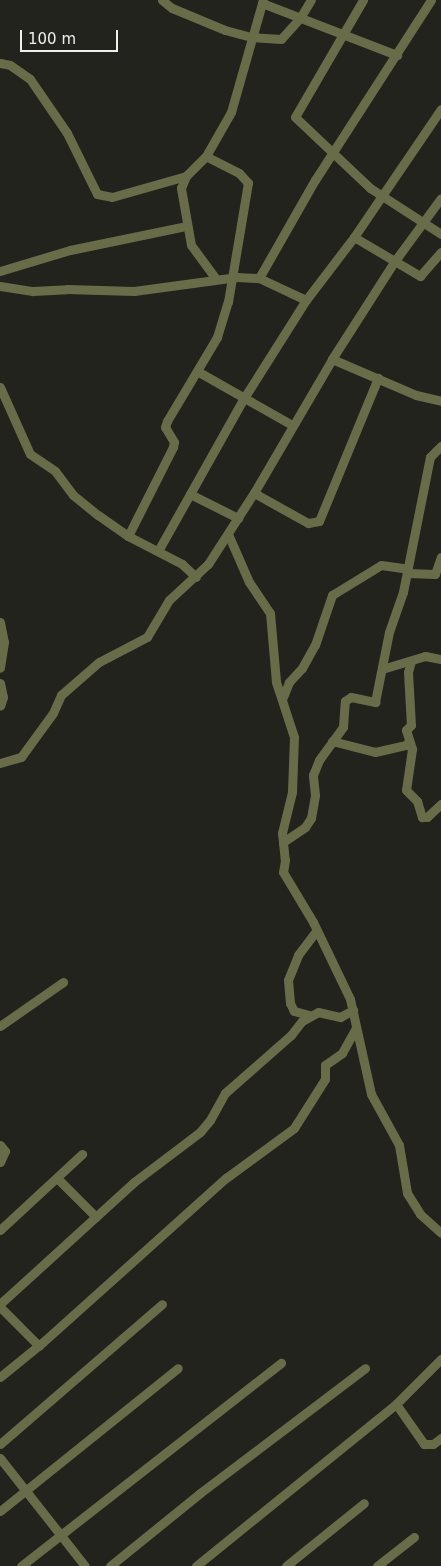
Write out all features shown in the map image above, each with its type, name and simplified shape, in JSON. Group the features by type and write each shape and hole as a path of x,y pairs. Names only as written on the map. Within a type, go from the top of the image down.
{"street":[{"path":"162,0 172,8 251,37 281,39 300,18 311,0"},
{"path":"363,0 345,34 295,117 334,150 382,196 441,234"},
{"path":"259,278 334,150 397,55 427,1"},
{"path":"216,278 191,245 186,226 181,188 186,176 206,156 231,112 251,37 263,2 397,55"},
{"path":"0,63 16,68 30,79 67,133 97,194 112,197 186,176"},
{"path":"158,551 244,398 306,300 354,237 441,109"},
{"path":"128,536 173,447 174,442 165,427 167,422 223,324 248,184 239,173 206,156"},
{"path":"0,763 21,757 53,713 61,695 99,662 147,637 169,600 196,577 228,534 254,493 332,359 394,262 441,198"},
{"path":"0,272 70,250 186,226"},
{"path":"354,237 420,276 441,252"},
{"path":"0,286 33,291 67,289 134,292 216,278 259,278 306,300"},
{"path":"332,359 416,395 441,401"},
{"path":"197,370 292,425"},
{"path":"254,493 308,523 318,521 378,378"},
{"path":"0,387 30,454 54,471 84,505 128,536 182,564 196,577"},
{"path":"283,842 305,827 311,818 315,795 313,775 332,741 343,728 344,701 351,697 375,702 408,571 430,456 441,446"},
{"path":"190,494 238,518"},
{"path":"228,534 249,582 270,613 273,665 294,737 292,792 283,842 285,860 283,872 316,931 353,1010 372,1094 399,1145 407,1193 420,1214 441,1233"},
{"path":"283,697 315,645 332,595 381,565 435,574 441,557"},
{"path":"0,622 4,642 0,668"},
{"path":"382,669 425,656 441,659"},
{"path":"411,661 410,725 406,730 412,749 406,790 417,801 422,817 427,817 441,804"},
{"path":"0,683 3,697 0,706"},
{"path":"332,741 375,752 406,746 409,741"},
{"path":"309,1015 294,1010 290,1003 288,980 298,955 316,931"},
{"path":"0,1026 63,982"},
{"path":"39,1346 0,1305 134,1182 200,1132 225,1093 274,1052 309,1015 318,1012 340,1017 353,1010"},
{"path":"0,1377 39,1346 226,1178 294,1128 325,1079 325,1065 342,1053 356,1028"},
{"path":"0,1145 5,1151 0,1162"},
{"path":"0,1230 82,1154"},
{"path":"57,1178 96,1217"},
{"path":"0,1444 162,1304"},
{"path":"196,1566 396,1404 441,1359"},
{"path":"21,1566 282,1363"},
{"path":"0,1511 178,1368"},
{"path":"110,1566 200,1493 365,1368"},
{"path":"396,1404 424,1444 434,1444 441,1438"},
{"path":"0,1458 85,1566"},
{"path":"286,1566 364,1502"},
{"path":"377,1566 414,1537"}]}
